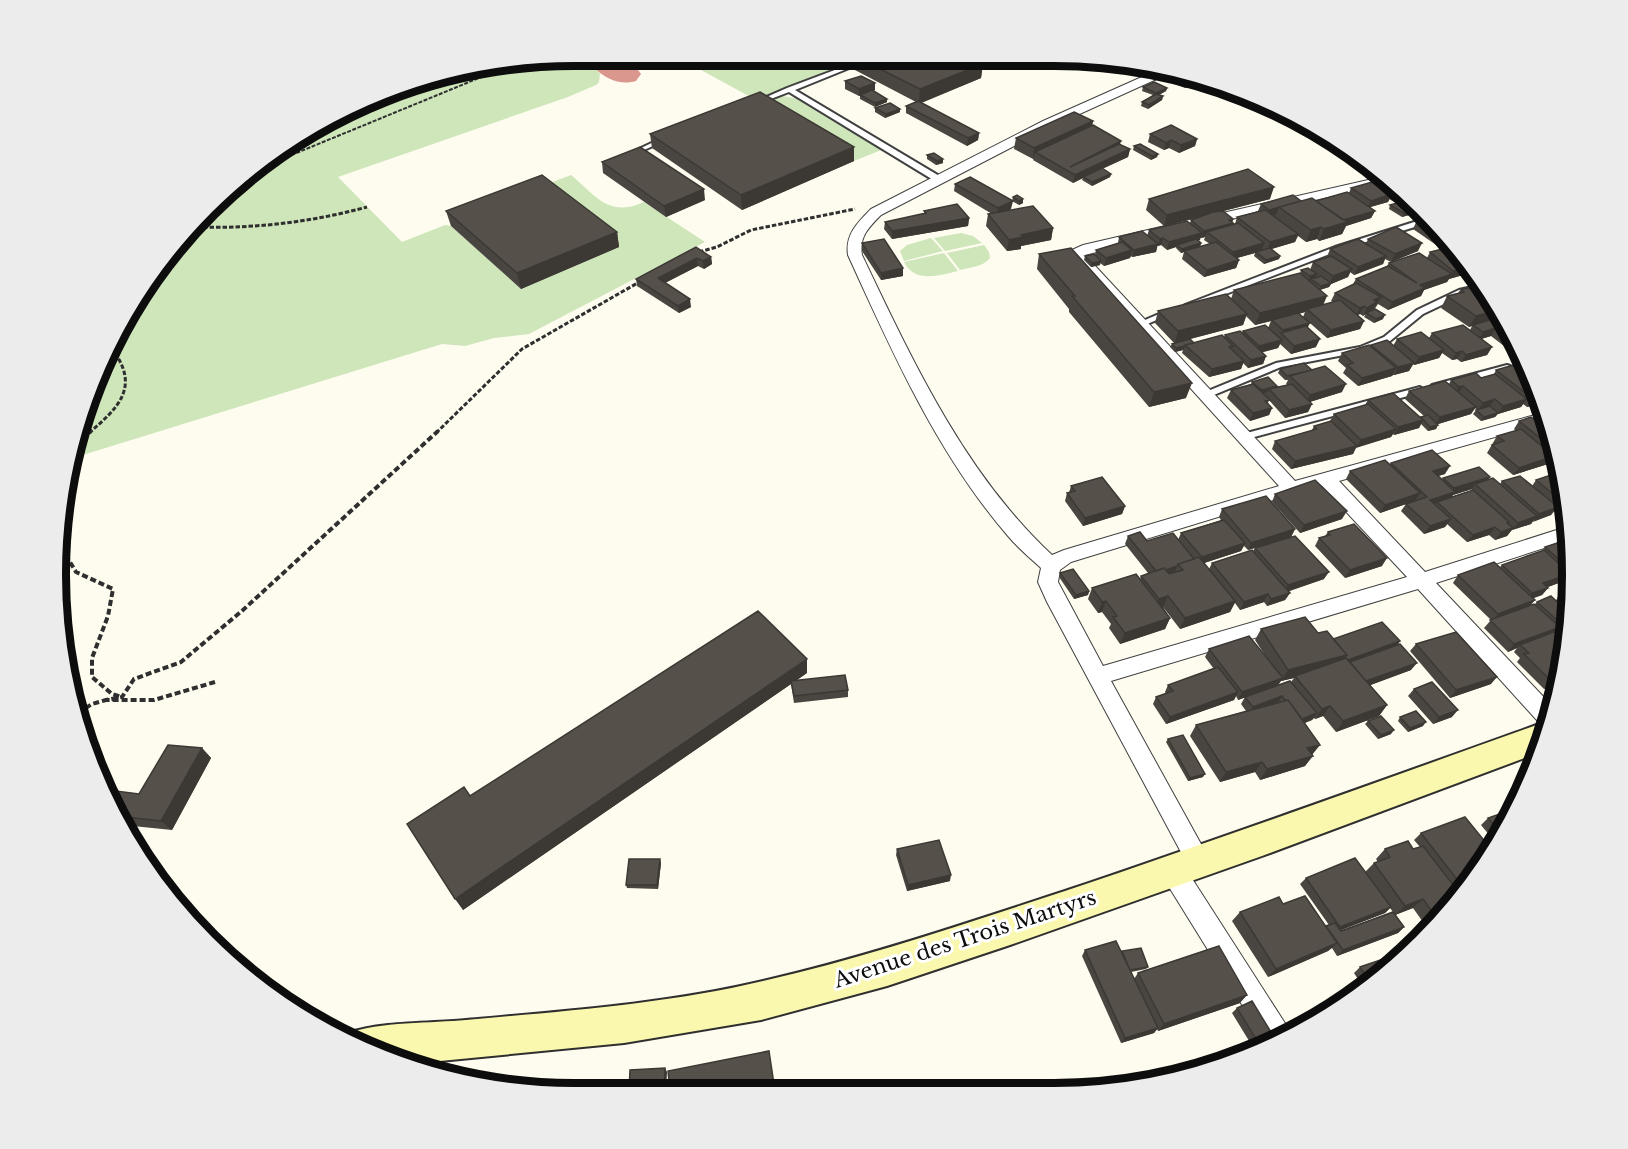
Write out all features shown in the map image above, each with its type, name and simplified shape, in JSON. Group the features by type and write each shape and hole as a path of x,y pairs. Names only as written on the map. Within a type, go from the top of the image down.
{"main road":[{"name":"Avenue des Trois Martyrs","path":"386,1047 411,1046 612,1025 759,1001 860,975 968,941 1186,866 1534,740"}],"street":[{"path":"1051,566 1015,532 972,475 926,400 855,255 853,242 862,226 876,213 1047,124 1154,76"},
{"path":"1293,490 1077,253 1377,182"},
{"path":"1275,1032 1186,866 1097,677 1048,582 1051,566 1064,557 1293,490 1326,478 1538,420"},
{"path":"1326,478 1543,712"},
{"path":"1097,677 1420,581 1561,536"}],"lane":[{"path":"747,106 851,66"},
{"path":"789,89 938,179"},
{"path":"642,149 673,136"},
{"path":"1185,307 1384,231 1420,222"},
{"path":"1206,395 1279,364 1362,349 1387,339 1420,312 1462,292 1474,289"},
{"path":"1142,323 1174,311"},
{"path":"1243,437 1514,366"}],"path":[{"path":"279,161 491,73"},
{"path":"203,228 236,229 291,225 330,218 367,207"},
{"path":"694,254 717,248 751,231 862,207"},
{"path":"84,709 92,704 122,697 134,679 182,662 460,411 522,349 647,278"},
{"path":"85,438 116,411 124,397 123,369 116,356"},
{"path":"66,560 76,574 101,582 112,589 108,616 92,658 92,677 112,694 122,697"},
{"path":"106,700 154,700 215,682"}],"green space":[{"path":"592,66 600,74 596,85 568,97 338,177 402,242 445,225 451,226 521,289 619,247 542,186 571,175 596,197 612,206 632,206 644,202 705,242 529,334 494,338 465,346 442,344 80,456 93,411 118,350 152,292 192,239 239,192 265,171 320,134 350,118 411,93 443,83 508,70"},
{"path":"694,66 831,66 835,68 756,100"},
{"path":"782,96 795,98 881,150 854,161 764,103"},
{"path":"961,233 973,236 982,243 945,251 934,238"},
{"path":"931,238 943,251 904,261 900,251 907,245"},
{"path":"984,245 990,258 984,263 960,270 947,253"},
{"path":"944,253 958,271 936,276 921,276 909,269 904,262"}],"building":[{"path":"874,66 978,66 920,89"},
{"path":"861,76 875,83 859,89 845,81"},
{"path":"1154,82 1167,88 1156,93 1143,87"},
{"path":"872,90 887,99 875,103 860,95"},
{"path":"760,92 854,147 741,195 650,134"},
{"path":"1156,94 1163,96 1149,105 1142,102"},
{"path":"918,101 979,133 968,138 906,106"},
{"path":"890,103 900,109 886,114 875,108"},
{"path":"1074,112 1093,121 1034,148 1016,138"},
{"path":"1093,125 1121,141 1070,167 1119,144 1130,149 1075,175 1035,152"},
{"path":"1171,125 1197,139 1181,145 1171,140 1166,143 1150,134"},
{"path":"1140,144 1158,154 1152,156 1134,146"},
{"path":"640,147 704,189 664,206 602,162"},
{"path":"934,153 943,159 937,161 927,155"},
{"path":"1102,168 1111,174 1092,182 1083,177"},
{"path":"1248,169 1274,187 1167,215 1149,199"},
{"path":"542,175 617,232 517,273 446,211"},
{"path":"970,177 1013,201 998,208 955,184"},
{"path":"1372,182 1391,194 1371,201 1351,188"},
{"path":"1347,192 1375,211 1343,220 1316,201"},
{"path":"1017,195 1023,199 1019,201 1013,197"},
{"path":"1293,195 1301,201 1269,210 1261,204"},
{"path":"1312,198 1347,222 1324,229 1321,227 1311,230 1279,207"},
{"path":"1397,203 1409,211 1404,213 1390,205"},
{"path":"957,204 969,218 892,231 885,222 926,213 924,211"},
{"path":"1033,206 1053,228 1009,240 988,214"},
{"path":"1265,210 1298,234 1270,242 1237,217"},
{"path":"1223,211 1233,219 1229,220 1233,223 1204,231 1191,220 1213,212"},
{"path":"1187,221 1202,233 1169,242 1163,238 1160,239 1149,230"},
{"path":"1238,223 1264,243 1233,252 1207,232"},
{"path":"1396,227 1422,243 1395,254 1368,239"},
{"path":"1142,231 1158,244 1134,250 1119,237"},
{"path":"884,239 903,268 881,273 862,243"},
{"path":"1196,239 1201,243 1182,249 1177,245"},
{"path":"1358,239 1386,256 1358,267 1330,249"},
{"path":"1122,242 1132,250 1106,258 1096,250"},
{"path":"1216,242 1239,260 1207,270 1184,251"},
{"path":"696,247 711,257 703,261 697,258 658,278 690,299 678,306 636,279"},
{"path":"1071,248 1192,383 1154,392 1039,254"},
{"path":"1270,248 1280,256 1266,260 1256,252"},
{"path":"1442,249 1460,269 1453,271 1430,252"},
{"path":"1419,253 1452,274 1420,285 1425,288 1392,302 1356,279 1388,266 1417,283 1389,263"},
{"path":"1094,254 1101,261 1092,263 1085,256"},
{"path":"1331,256 1352,269 1333,276 1313,262"},
{"path":"1308,268 1317,274 1310,276 1301,270"},
{"path":"1300,273 1327,296 1260,313 1234,290"},
{"path":"1321,276 1331,283 1321,286 1311,279"},
{"path":"1356,283 1381,297 1374,300 1377,302 1367,308 1364,306 1360,308 1335,293"},
{"path":"1473,287 1489,313 1476,316 1447,296 1464,292 1461,289"},
{"path":"1226,294 1247,314 1178,331 1158,311"},
{"path":"1340,300 1364,321 1331,330 1307,309"},
{"path":"1375,309 1385,315 1376,319 1366,313"},
{"path":"1298,313 1310,323 1283,330 1272,320"},
{"path":"1493,319 1500,331 1496,328 1483,332 1473,325"},
{"path":"1265,325 1282,340 1259,346 1243,331"},
{"path":"1463,325 1492,347 1466,355 1462,351 1456,353 1432,333"},
{"path":"1306,326 1320,339 1294,346 1281,333"},
{"path":"1240,331 1266,356 1251,360 1225,335"},
{"path":"1421,332 1444,350 1419,357 1397,339"},
{"path":"1222,335 1233,346 1229,347 1244,361 1212,369 1185,345"},
{"path":"1190,339 1194,343 1176,348 1172,344"},
{"path":"1387,340 1414,363 1398,367 1371,345"},
{"path":"1369,345 1396,368 1362,378 1347,365 1353,363 1342,353"},
{"path":"1304,363 1312,370 1287,376 1280,369"},
{"path":"1516,364 1529,396 1496,370"},
{"path":"1325,366 1346,384 1310,395 1290,376"},
{"path":"1476,373 1481,378 1495,374 1527,399 1503,406 1495,399 1483,403 1463,386 1459,387 1451,380"},
{"path":"1268,377 1277,386 1262,390 1252,382"},
{"path":"1445,381 1476,407 1440,417 1409,391"},
{"path":"1253,384 1270,400 1265,401 1272,408 1253,413 1231,390"},
{"path":"1292,384 1312,404 1289,410 1269,389"},
{"path":"1393,393 1423,420 1398,427 1368,400"},
{"path":"1368,404 1396,429 1361,440 1334,414"},
{"path":"1490,406 1498,413 1484,417 1476,410"},
{"path":"1428,415 1438,425 1430,427 1421,417"},
{"path":"1531,417 1538,422 1545,442 1519,421"},
{"path":"1331,421 1357,446 1295,461 1275,441 1317,429 1314,426"},
{"path":"1521,429 1547,450 1548,458 1519,468 1492,445 1504,441 1497,436"},
{"path":"1432,450 1450,466 1433,471 1455,492 1430,500 1451,519 1430,526 1406,504 1427,497 1391,463"},
{"path":"1385,460 1420,493 1385,505 1350,471"},
{"path":"1479,467 1490,477 1454,488 1443,478"},
{"path":"1552,475 1556,496 1536,480"},
{"path":"1520,476 1558,507 1539,514 1502,481"},
{"path":"1102,477 1125,506 1085,518 1067,493 1075,491 1071,486"},
{"path":"1493,478 1537,516 1518,523 1475,484"},
{"path":"1315,480 1347,511 1304,525 1275,494"},
{"path":"1473,490 1513,528 1501,532 1495,527 1473,535 1437,502"},
{"path":"1266,496 1295,529 1251,543 1222,509"},
{"path":"1224,520 1245,543 1202,557 1181,533"},
{"path":"1354,524 1387,558 1350,570 1319,538 1330,535 1328,532"},
{"path":"1140,532 1147,541 1173,533 1194,559 1166,570 1164,568 1156,571 1128,536"},
{"path":"1295,536 1329,572 1288,585 1255,548"},
{"path":"1560,542 1562,562 1545,547"},
{"path":"1252,550 1290,593 1271,599 1268,594 1244,602 1212,563"},
{"path":"1544,550 1562,566 1562,577 1543,583 1548,588 1532,593 1502,565"},
{"path":"1199,557 1235,601 1185,618 1168,596 1159,599 1141,576 1164,568 1169,574 1183,570 1178,564"},
{"path":"1494,562 1535,600 1498,614 1458,575"},
{"path":"1073,569 1089,591 1076,595 1060,573"},
{"path":"1136,574 1170,618 1125,633 1113,617 1117,616 1106,601 1102,602 1092,588"},
{"path":"1551,596 1561,606 1560,622 1559,622 1537,602"},
{"path":"1534,604 1559,627 1514,644 1490,620"},
{"path":"758,611 807,659 455,899 407,824 464,787 470,796"},
{"path":"1305,617 1318,633 1327,631 1347,655 1288,670 1261,629"},
{"path":"1382,622 1400,641 1348,660 1345,657 1347,655 1333,639"},
{"path":"1559,630 1551,681 1524,654 1529,653 1520,645"},
{"path":"1456,632 1497,677 1456,690 1416,644"},
{"path":"1249,636 1283,678 1242,692 1209,649"},
{"path":"1400,644 1417,663 1366,681 1350,662"},
{"path":"1346,658 1387,705 1343,721 1330,706 1322,709 1295,676"},
{"path":"1218,667 1238,692 1170,717 1156,697 1173,691 1168,685"},
{"path":"845,675 848,690 794,696 791,681"},
{"path":"1290,681 1317,713 1302,719 1288,700 1282,696 1253,707 1245,697"},
{"path":"1432,682 1458,710 1439,717 1414,689"},
{"path":"1288,700 1320,745 1307,748 1313,756 1267,769 1262,762 1226,772 1196,725"},
{"path":"1416,711 1426,722 1410,728 1400,717"},
{"path":"1381,716 1394,730 1381,735 1368,721"},
{"path":"1183,735 1205,774 1190,778 1168,739"},
{"path":"168,745 202,748 161,821 128,817 115,792 139,794"},
{"path":"1503,813 1495,826 1488,818"},
{"path":"1465,817 1485,842 1459,882 1421,833"},
{"path":"939,840 951,875 908,885 897,849"},
{"path":"1408,841 1413,849 1423,846 1455,887 1433,913 1423,899 1405,906 1374,863 1390,857 1385,849"},
{"path":"1355,858 1391,907 1340,927 1306,878"},
{"path":"629,859 660,859 657,885 626,885"},
{"path":"1305,896 1337,943 1276,969 1240,912 1279,897 1283,904"},
{"path":"1393,912 1404,927 1343,950 1326,926 1335,923 1341,931"},
{"path":"1116,941 1158,1028 1125,1038 1085,950"},
{"path":"1219,946 1247,995 1164,1024 1138,973"},
{"path":"1141,948 1148,967 1130,970 1122,951"},
{"path":"1389,957 1366,976 1360,967"},
{"path":"1252,1001 1272,1034 1257,1040 1237,1008"},
{"path":"769,1051 774,1083 669,1083 668,1071"},
{"path":"665,1068 664,1083 629,1083 630,1070"}],"taxiway":[{"path":"614,66 624,74"}]}
